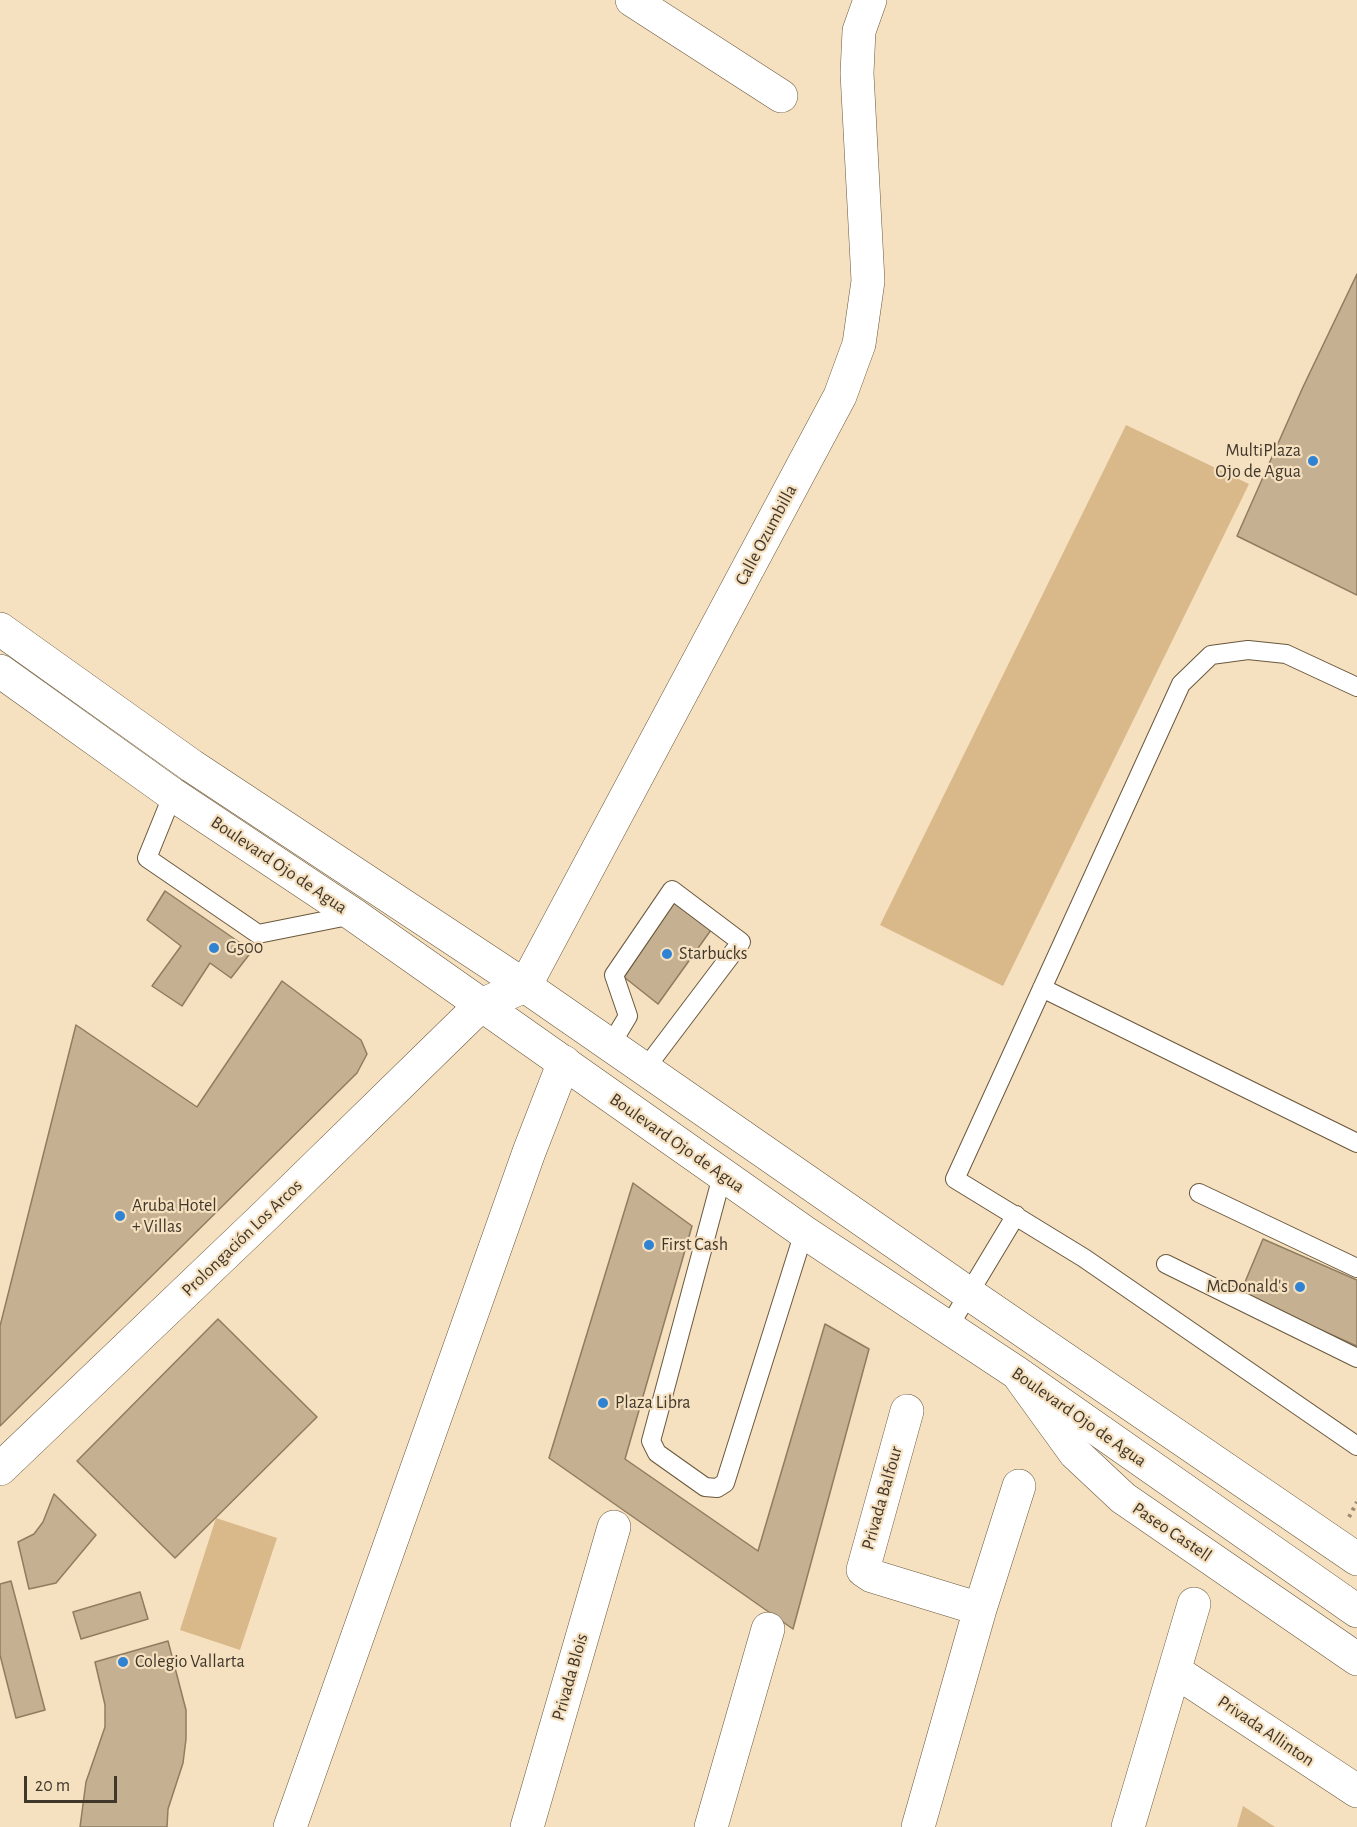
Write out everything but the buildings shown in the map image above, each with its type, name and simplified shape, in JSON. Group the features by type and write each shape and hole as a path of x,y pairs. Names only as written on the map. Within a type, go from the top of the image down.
{"street":[{"path":"632,0 781,96"},
{"name":"Calle Ozumbilla","path":"525,986 840,396 859,344 868,281 857,73 859,31 870,0"},
{"name":"Boulevard Ojo de Agua","path":"0,629 192,766 525,986 1357,1559"},
{"name":"Boulevard Ojo de Agua","path":"0,671 172,794 354,915 722,1176 1017,1373 1357,1611"},
{"path":"481,1005 525,986"},
{"name":"Prolongación Los Arcos","path":"0,1468 481,1005"},
{"path":"290,1827 529,1152 564,1062"},
{"name":"Paseo Castell","path":"1017,1373 1075,1454 1122,1498 1357,1659"},
{"name":"Privada Balfour","path":"907,1411 863,1570 872,1576 980,1609"},
{"path":"918,1827 980,1609 1019,1486"},
{"name":"Privada Blois","path":"527,1827 614,1527"},
{"path":"1128,1827 1194,1604"},
{"path":"711,1827 768,1629"},
{"name":"Privada Allinton","path":"1175,1671 1357,1791"}],"lane":[{"path":"1357,687 1286,654 1248,650 1211,655 1181,684 955,1179 1084,1258 1357,1446"},
{"path":"192,766 172,794 147,858 258,934 354,915"},
{"path":"610,1046 628,1016 614,975 672,890 741,942 645,1069"},
{"path":"1042,988 1357,1143"},
{"path":"722,1176 651,1441 657,1453 705,1487 717,1488 725,1483 804,1232"},
{"path":"1199,1193 1357,1268"},
{"path":"948,1328 1016,1215"},
{"path":"1166,1264 1357,1358"}],"shaded area":[{"path":"1126,425 1249,484 1003,986 880,925"},
{"path":"216,1518 277,1538 240,1650 180,1630"},
{"path":"1243,1806 1275,1827 1237,1827"}],"place":[{"name":"MultiPlaza Ojo de Agua","path":"1313,461"},
{"name":"G500","path":"214,948"},
{"name":"Starbucks","path":"667,954"},
{"name":"Aruba Hotel + Villas","path":"120,1216"},
{"name":"First Cash","path":"649,1245"},
{"name":"McDonald's","path":"1300,1287"},
{"name":"Plaza Libra","path":"603,1403"},
{"name":"Colegio Vallarta","path":"123,1662"}]}
